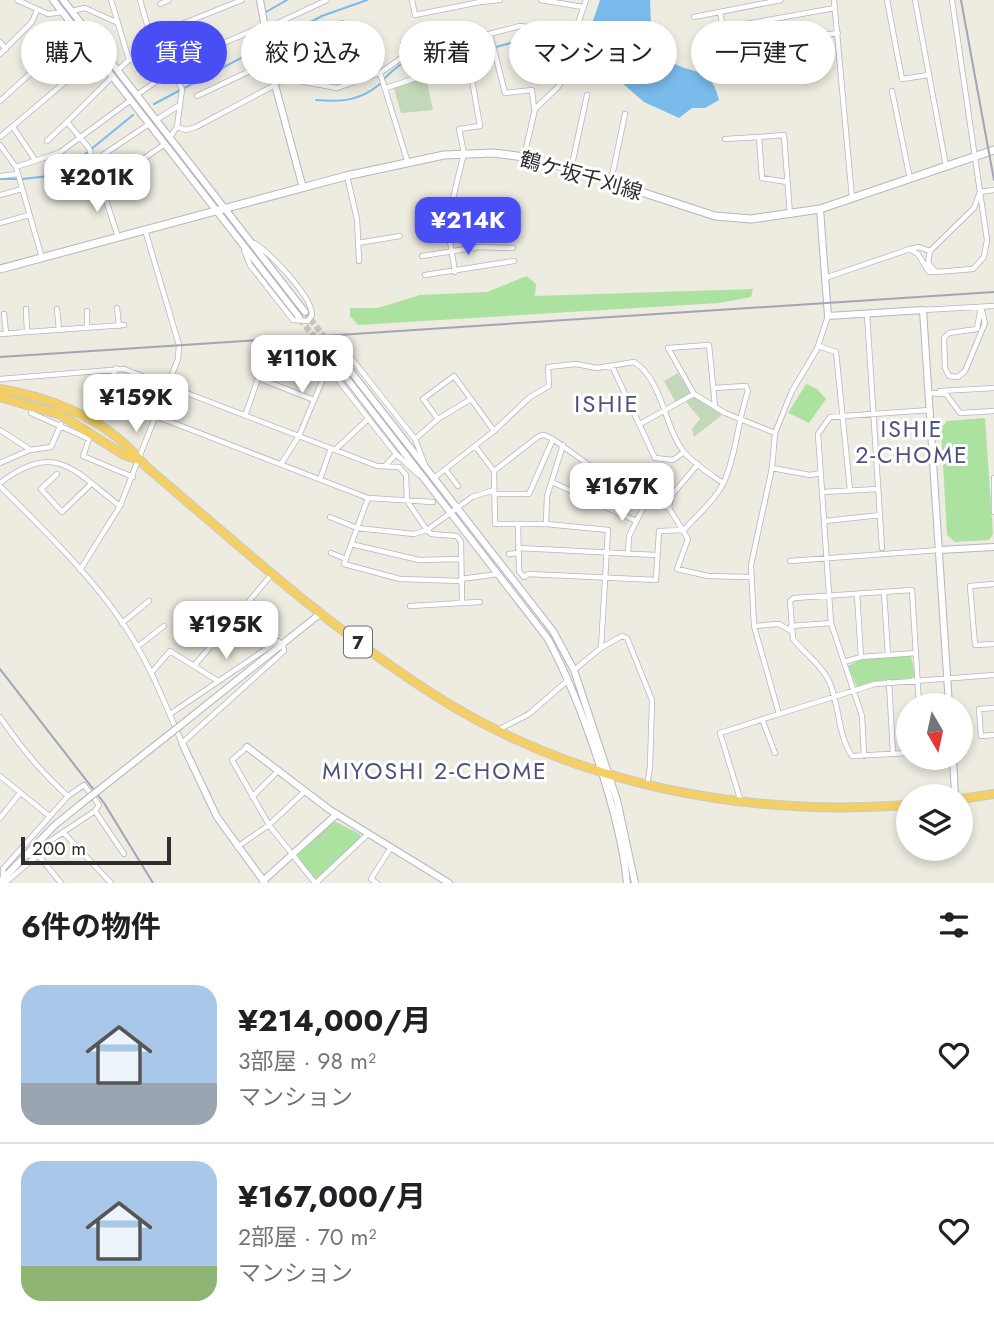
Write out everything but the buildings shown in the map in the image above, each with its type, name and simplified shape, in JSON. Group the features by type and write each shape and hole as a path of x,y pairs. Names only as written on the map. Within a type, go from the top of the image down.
{"highway":[{"name":"7","path":"0,389 95,424 130,448 139,460 321,613 406,677 498,731 569,762 646,786 742,803 816,808 896,805"},
{"name":"7","path":"0,397 40,402"},
{"path":"973,797 994,794"}],"main road":[{"name":"鶴ケ坂千刈線","path":"0,269 407,160 464,153 524,158 571,169 715,216 751,219 820,209 994,150"}],"street":[{"path":"17,0 50,15 63,12"},
{"path":"53,0 70,21"},
{"path":"63,0 118,70 165,144 302,314 226,207 170,137 153,122"},
{"path":"111,0 117,21"},
{"path":"140,0 146,21"},
{"path":"160,4 169,0"},
{"path":"190,21 242,0"},
{"path":"260,0 264,21"},
{"path":"279,21 327,0"},
{"path":"412,0 415,15 480,1 500,0"},
{"path":"541,0 583,7"},
{"path":"579,21 586,0"},
{"path":"694,17 781,0"},
{"path":"834,0 852,199"},
{"path":"887,0 902,79 929,75"},
{"path":"915,0 946,166"},
{"path":"910,249 918,254 929,272 967,271 982,262 988,240 952,0"},
{"path":"71,10 85,8 115,21"},
{"path":"720,12 723,28 835,8"},
{"path":"0,54 32,22 37,10"},
{"path":"117,22 129,60 118,70"},
{"path":"0,42 6,49"},
{"path":"495,56 505,93 532,90 535,109 524,158"},
{"path":"386,88 428,74 470,68 480,126 459,129 464,153 447,223 455,272"},
{"path":"197,96 241,75"},
{"path":"0,101 21,82"},
{"path":"117,82 134,97"},
{"path":"0,137 63,84"},
{"path":"47,141 105,84"},
{"path":"16,167 59,153 151,84"},
{"path":"170,137 177,127 181,92 178,84"},
{"path":"177,127 186,130 197,127 273,84"},
{"path":"275,84 303,188"},
{"path":"316,84 337,88 348,84"},
{"path":"384,84 407,160"},
{"path":"535,109 558,84"},
{"path":"892,91 910,179"},
{"path":"571,169 587,95"},
{"path":"94,161 178,106"},
{"path":"610,182 625,114"},
{"path":"67,122 90,150 118,237"},
{"path":"13,127 35,160"},
{"path":"725,139 784,135 790,215"},
{"path":"759,137 762,178 787,183"},
{"path":"100,182 127,170 165,144"},
{"path":"0,145 16,167 42,258"},
{"path":"0,176 19,177"},
{"path":"346,176 357,219 359,261"},
{"path":"0,195 22,189"},
{"path":"980,192 994,190"},
{"path":"936,272 928,263 930,251 974,208 980,192"},
{"path":"779,714 754,626 749,578 756,532 772,468 775,433 792,391 818,346 828,316 820,209"},
{"path":"0,223 29,215"},
{"path":"80,570 120,506 178,359 178,345 145,229"},
{"path":"358,243 400,236"},
{"path":"240,238 250,265 293,320 308,321 312,315 310,304 269,252 250,241"},
{"path":"422,257 479,247 513,248"},
{"path":"825,278 910,249 919,247 930,251"},
{"path":"425,275 514,261"},
{"path":"828,316 994,306"},
{"path":"981,307 985,323 965,371 958,377 949,376 945,368 944,338 949,333 976,329 981,307"},
{"path":"4,314 3,334 122,326 117,308"},
{"path":"26,309 27,332"},
{"path":"57,309 59,330"},
{"path":"923,310 948,693"},
{"path":"86,311 88,328"},
{"path":"867,314 882,548"},
{"path":"715,407 709,345 668,348 694,394 715,407 738,419 775,433"},
{"path":"426,467 415,439 344,349 336,346 326,354 328,367 396,454 453,508 518,583 553,631 574,670 604,773 627,883"},
{"path":"818,346 836,352 845,416 850,490"},
{"path":"426,480 335,357 426,467 499,574 548,639 568,680 626,833 635,883"},
{"path":"434,478 530,397 549,386 548,367 576,364 597,368 634,362 640,366 666,411 684,452 723,483"},
{"path":"612,366 655,458 673,460 684,452"},
{"path":"245,416 262,367"},
{"path":"281,464 299,436 328,367"},
{"path":"116,368 106,397 368,498 433,502"},
{"path":"0,379 116,368 384,467 399,467 406,475 407,501 427,530 431,534 457,536 461,542 462,602"},
{"path":"438,419 423,399 454,376 494,430"},
{"path":"258,378 314,400"},
{"path":"518,583 529,574 656,580 659,531 684,530 723,483 738,419 748,391 746,386 713,388"},
{"path":"929,393 994,388"},
{"path":"929,393 946,394 960,413 994,411"},
{"path":"640,425 694,394"},
{"path":"415,439 438,419 471,399"},
{"path":"864,756 862,716 831,623 818,434 830,417 930,410"},
{"path":"31,413 61,424 89,439 83,456 133,477"},
{"path":"320,479 333,449 368,419"},
{"path":"0,463 30,450 51,447 61,424"},
{"path":"0,430 30,450"},
{"path":"494,471 539,436 544,435 563,445 626,492 669,508 688,539 677,569 708,576 749,578"},
{"path":"330,517 357,528 414,534 427,530 453,508 494,492 529,494 552,439"},
{"path":"547,524 547,496 563,445"},
{"path":"475,446 494,471 495,524 547,524 603,527 608,530 601,648"},
{"path":"384,467 396,454"},
{"path":"120,506 68,467 45,461 28,464 0,484 80,570 122,623 152,672 217,817 264,882 337,814"},
{"path":"669,508 671,496 698,464"},
{"path":"772,468 810,475 821,472"},
{"path":"445,469 458,486"},
{"path":"57,474 41,489 62,512 91,484"},
{"path":"994,478 994,512"},
{"path":"552,482 636,521"},
{"path":"823,492 878,489"},
{"path":"368,498 344,564 400,579 461,580 499,574"},
{"path":"628,554 629,536 647,500"},
{"path":"825,521 880,515"},
{"path":"518,524 519,571 524,577"},
{"path":"351,544 401,558 460,559"},
{"path":"790,561 994,547"},
{"path":"509,554 518,551 656,555"},
{"path":"331,553 345,559"},
{"path":"194,666 272,574"},
{"path":"994,584 970,586 975,645 994,644"},
{"path":"896,754 852,755 844,742 834,697 820,666 797,643 791,629 790,601 794,598 912,590 919,693"},
{"path":"884,592 888,655"},
{"path":"857,594 861,657"},
{"path":"122,623 149,601"},
{"path":"410,606 481,602"},
{"path":"3,881 55,825 321,613"},
{"path":"754,626 779,624 791,629 831,623"},
{"path":"136,648 164,626"},
{"path":"574,670 601,648 622,636 627,638 652,700 650,768 646,786"},
{"path":"170,714 278,641 283,645 284,651 182,743"},
{"path":"152,672 170,651 218,681"},
{"path":"844,662 861,657 916,653"},
{"path":"742,803 720,733 853,690 889,682 994,676"},
{"path":"498,731 529,714 568,680"},
{"path":"889,682 893,754"},
{"path":"994,708 979,709 981,736 994,735"},
{"path":"0,717 19,746 45,776 68,796"},
{"path":"762,719 775,753"},
{"path":"368,834 316,883 269,825 232,760 247,747 337,814 449,883"},
{"path":"253,797 279,771"},
{"path":"0,776 48,816"},
{"path":"84,785 99,805 95,811 63,832 3,881 3,869 48,816 68,796 84,785"},
{"path":"237,847 269,825 305,790"},
{"path":"0,818 20,793"},
{"path":"95,811 124,854"},
{"path":"63,832 111,883"},
{"path":"377,883 369,881 390,849"},
{"path":"38,855 61,883"}],"green space":[{"path":"406,84 427,84 433,110 401,113 394,88"},
{"path":"527,276 536,284 535,296 753,289 751,297 719,303 358,325 350,316 350,308 378,308 420,295 487,292"},
{"path":"678,373 691,394 676,403 664,381"},
{"path":"806,384 817,389 826,399 809,423 788,413"},
{"path":"694,396 722,415 694,437 692,429 700,419 686,402"},
{"path":"985,418 993,534 989,540 955,542 947,535 941,428 947,421"},
{"path":"911,656 915,675 912,679 875,681 857,687 848,666 861,659"},
{"path":"334,821 360,834 361,838 317,878 313,878 298,859 298,854"}],"water":[{"path":"600,0 650,0 651,21 593,21"},
{"path":"677,65 691,70 691,84 713,84 719,100 705,108 692,108 679,118 644,102 623,84 677,84"}],"waterway":[{"path":"266,12 287,0"},
{"path":"312,21 367,0"},
{"path":"496,47 509,43"},
{"path":"154,104 241,58"},
{"path":"385,78 399,65"},
{"path":"316,100 350,99 365,94 380,84"},
{"path":"22,179 49,176 68,168 133,115"},
{"path":"0,179 17,179"}],"tunnel":[{"path":"305,312 336,352"},
{"path":"300,319 330,357"}],"railway":[{"path":"961,0 994,180"},
{"path":"0,357 994,292"},
{"path":"0,669 104,803 153,883"}],"district":[{"name":"ISHIE","path":"607,403"},
{"name":"ISHIE 2-CHOME","path":"912,442"},
{"name":"MIYOSHI 2-CHOME","path":"435,771"}]}
